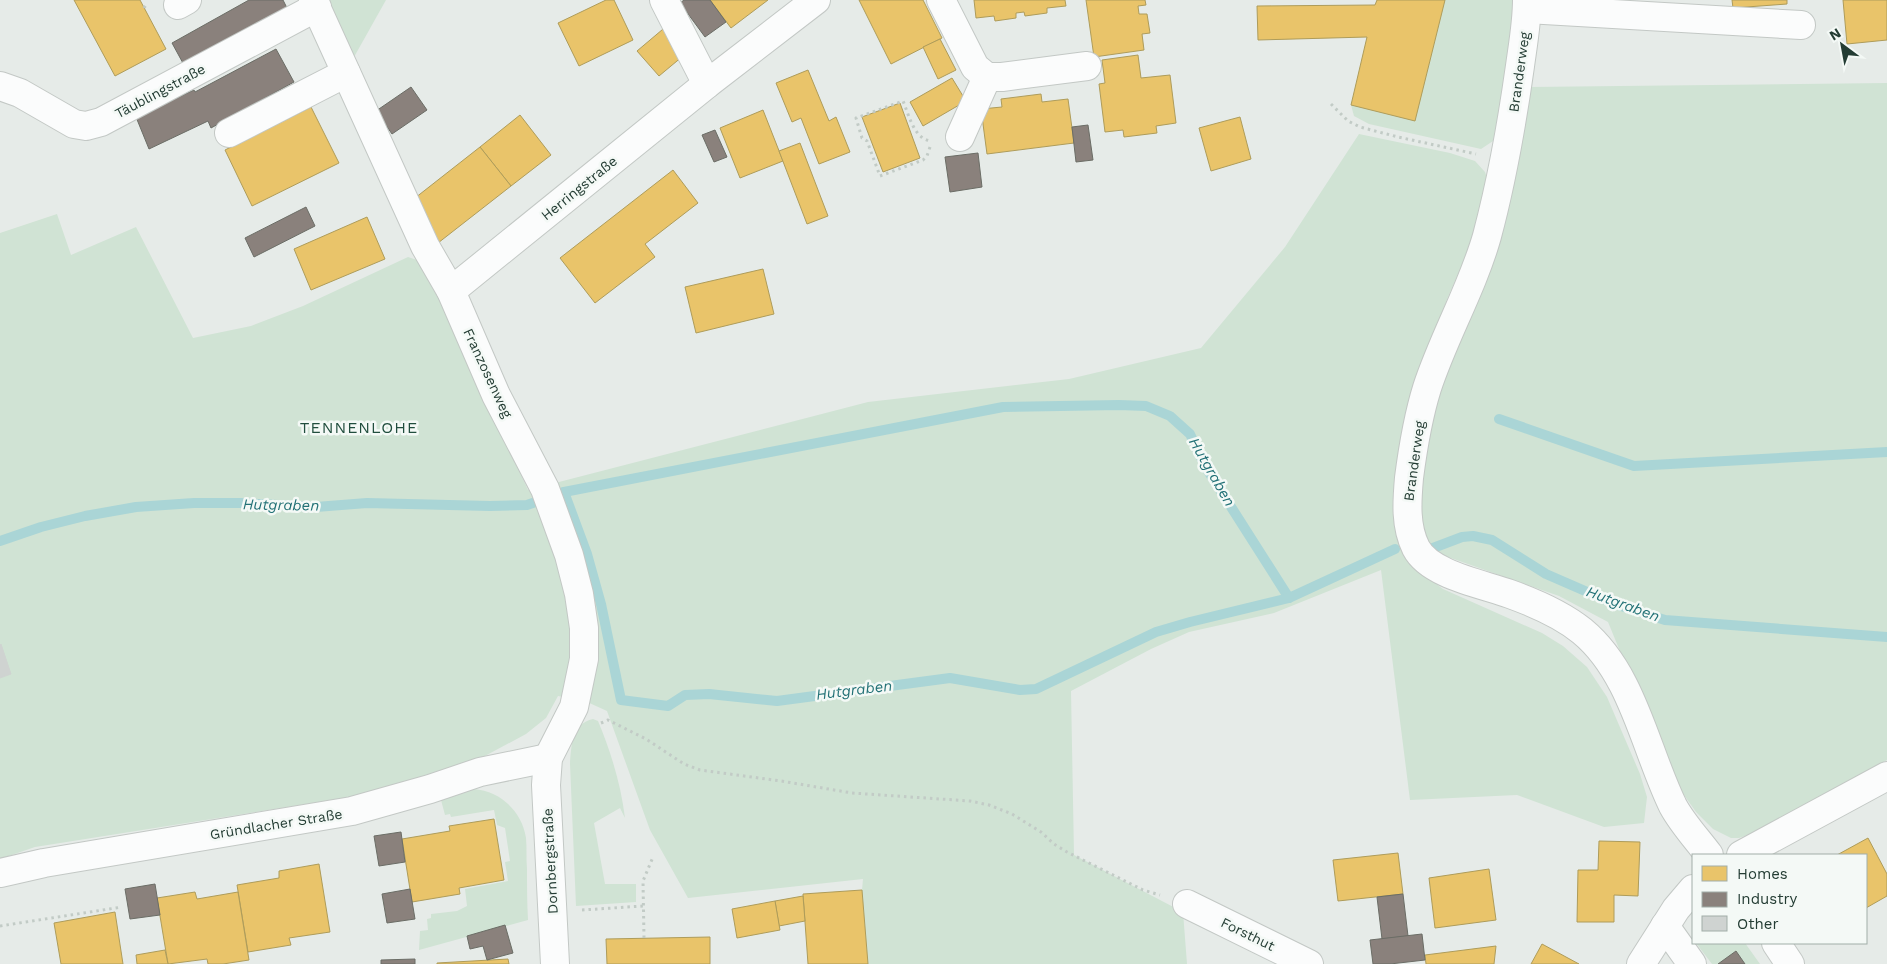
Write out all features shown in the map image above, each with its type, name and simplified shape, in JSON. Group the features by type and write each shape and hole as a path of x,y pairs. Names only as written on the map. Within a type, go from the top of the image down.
{"street":[{"path":"664,0 707,84"},
{"name":"Herringstraße","path":"451,292 707,84 816,0"},
{"path":"941,0 975,67 987,77 1002,77 1087,66"},
{"name":"Franzosenweg","path":"315,3 425,246 451,292 496,396 545,489 556,518 579,594 584,628 584,659 574,707 548,758"},
{"name":"Täublingstraße","path":"0,86 20,92 74,124 86,126 100,122 315,3"},
{"path":"1527,4 1706,10 1801,25"},
{"name":"Branderweg","path":"1527,4 1505,160 1486,238 1466,296 1427,388 1412,451 1407,516 1417,550 1427,562 1439,570 1511,594 1554,612 1592,639 1612,665 1628,695 1675,809 1708,854"},
{"path":"229,133 346,73"},
{"path":"960,137 987,77"},
{"name":"Gründlacher Straße","path":"0,873 44,862 352,811 430,789 480,772 548,758"},
{"name":"Dornbergstraße","path":"548,758 546,785 555,964"},
{"path":"1743,854 1887,776"},
{"path":"1641,964 1665,926 1692,890"},
{"name":"Forsthut","path":"1187,904 1309,964"},
{"path":"1665,926 1692,964"},
{"path":"1777,944 1790,964"}],"path":[{"path":"144,8 147,3"},
{"path":"930,142 929,151 923,160 880,176 867,141 862,138 856,118 903,101 918,134 930,142 960,137"},
{"path":"1331,104 1348,121 1360,127 1505,160"},
{"path":"595,727 608,720 646,738 684,764 700,770 852,793 970,801 989,805 1012,814 1041,832 1054,844 1067,852 1143,890 1187,904"},
{"path":"644,938 643,881 653,857"},
{"path":"552,912 643,906"},
{"path":"0,926 122,907"}],"green space":[{"path":"328,0 386,0 354,57"},
{"path":"1445,0 1514,0 1503,89 1493,141 1481,149 1369,124 1354,116 1351,105 1415,120"},
{"path":"1887,83 1887,760 1759,831 1739,838 1731,838 1713,829 1696,812 1672,778 1608,622 1559,596 1431,551 1423,540 1419,505 1433,408 1529,87"},
{"path":"1359,134 1450,153 1475,161 1485,172 1487,178 1482,207 1468,251 1428,348 1401,437 1396,478 1423,574 1443,589 1542,633 1563,646 1587,667 1607,697 1640,774 1647,797 1644,823 1604,827 1517,795 1410,800 1381,570 1274,613 1189,632 1151,649 1071,691 1074,855 1183,912 1187,964 868,964 862,890 863,879 688,898 650,830 607,711 585,701 558,696 546,718 526,734 470,764 369,794 35,847 0,859 0,233 57,214 71,255 136,227 193,338 251,326 303,306 408,257 417,260 447,314 528,490 868,402 1069,379 1201,348 1285,247"},
{"path":"593,719 598,721 611,757 621,793 625,818 620,808 594,823 605,884 636,884 636,902 576,906 570,757 572,743 577,731 586,721"},
{"path":"474,789 501,798 515,811 524,828 526,838 528,920 419,950 420,931 428,930 427,919 431,918 431,914 457,911 467,906 465,889 508,881 505,862 510,861 505,828 497,825 494,810 451,817 450,814 445,815 441,800"},
{"path":"1697,944 1746,944 1760,964 1745,964 1736,951 1718,964 1712,964"}],"building: Homes":[{"path":"74,0 140,0 166,49 115,76"},
{"path":"606,0 614,0 633,40 579,66 558,23"},
{"path":"710,0 768,0 731,28"},
{"path":"859,0 923,0 942,38 891,64"},
{"path":"974,0 1065,0 1066,6 1047,8 1047,13 1025,16 1024,12 1016,13 1016,18 995,21 994,16 976,18"},
{"path":"1086,0 1145,0 1146,5 1138,6 1139,14 1147,14 1150,33 1142,34 1144,50 1094,57"},
{"path":"1377,0 1445,0 1415,121 1351,105 1367,37 1258,40 1257,6 1375,5"},
{"path":"1732,0 1787,0 1787,4 1733,8"},
{"path":"1843,0 1887,0 1887,40 1847,44"},
{"path":"669,24 683,56 659,76 637,51"},
{"path":"940,39 956,70 938,79 923,47"},
{"path":"1138,55 1141,78 1170,75 1176,123 1156,126 1157,133 1124,137 1123,130 1105,132 1099,84 1105,83 1102,60"},
{"path":"808,70 829,121 836,117 850,152 819,164 801,118 792,122 776,83"},
{"path":"952,78 966,101 923,126 910,102"},
{"path":"1041,94 1042,102 1068,99 1074,143 987,154 981,109 1002,107 1001,99"},
{"path":"900,103 920,158 883,172 862,117"},
{"path":"311,107 339,163 252,206 225,150"},
{"path":"763,110 783,161 740,178 720,128"},
{"path":"520,115 551,155 511,186 480,147"},
{"path":"1240,117 1251,159 1211,171 1199,128"},
{"path":"800,143 828,216 807,224 779,151"},
{"path":"480,147 511,186 438,243 415,198"},
{"path":"673,170 698,203 645,244 655,257 595,303 560,258"},
{"path":"367,217 385,259 311,290 294,249"},
{"path":"763,269 774,314 696,333 685,287"},
{"path":"494,819 504,880 459,888 460,894 412,902 402,839 450,831 449,826"},
{"path":"1868,838 1887,874 1887,896 1867,907 1867,854 1839,854"},
{"path":"1599,841 1640,842 1638,896 1614,895 1614,922 1577,922 1578,870 1598,870"},
{"path":"1398,853 1403,894 1338,901 1333,860"},
{"path":"319,864 330,932 289,938 291,945 248,952 237,885 279,878 279,871"},
{"path":"1489,869 1496,920 1435,928 1429,878"},
{"path":"862,890 868,964 808,964 803,894"},
{"path":"195,892 197,899 238,892 249,960 208,964 207,959 168,964 157,898"},
{"path":"803,896 805,921 779,926 775,901"},
{"path":"775,901 780,930 737,938 732,909"},
{"path":"115,912 123,964 61,964 54,923"},
{"path":"710,937 710,964 607,964 606,939"},
{"path":"1542,944 1579,964 1531,964"},
{"path":"1496,946 1494,964 1426,964 1425,955"},
{"path":"165,950 168,964 137,964 136,955"},
{"path":"508,959 509,964 437,964 437,963"}],"building: Industry":[{"path":"249,0 283,0 287,8 184,65 172,43"},
{"path":"684,0 710,0 726,22 705,37 680,3"},
{"path":"276,49 294,82 211,128 208,121 149,149 136,117 194,90 195,92"},
{"path":"411,87 427,110 392,134 376,111"},
{"path":"1088,125 1093,160 1076,162 1072,127"},
{"path":"715,130 727,157 714,162 702,135"},
{"path":"978,153 982,187 950,192 945,157"},
{"path":"306,207 315,226 254,257 245,238"},
{"path":"401,832 405,862 379,866 374,836"},
{"path":"155,884 160,915 130,919 125,889"},
{"path":"410,889 415,919 387,923 382,894"},
{"path":"1403,894 1408,936 1382,939 1377,897"},
{"path":"505,925 513,953 487,960 483,946 470,949 467,936"},
{"path":"1422,934 1425,960 1373,964 1370,940"},
{"path":"1736,951 1745,964 1718,964"},
{"path":"415,959 415,964 381,964 381,960"}],"building: Other":[{"path":"0,645 11,674 0,678"}],"waterway":[{"name":"Hutgraben","path":"564,492 1003,407 1146,406 1170,416 1190,434 1205,466 1289,598"},
{"path":"1499,419 1634,466 1887,452"},
{"name":"Hutgraben","path":"0,541 41,527 85,516 136,507 194,503 241,503 316,507 367,503 527,505 564,492 587,554 601,604 621,700 668,706 685,695 709,694 777,701 950,678 1020,690 1036,689 1156,632 1289,598 1395,549"},
{"name":"Hutgraben","path":"1433,548 1462,537 1473,536 1492,540 1546,574 1615,604 1665,620 1887,637"}],"district":[{"name":"TENNENLOHE","path":"359,427"}]}
